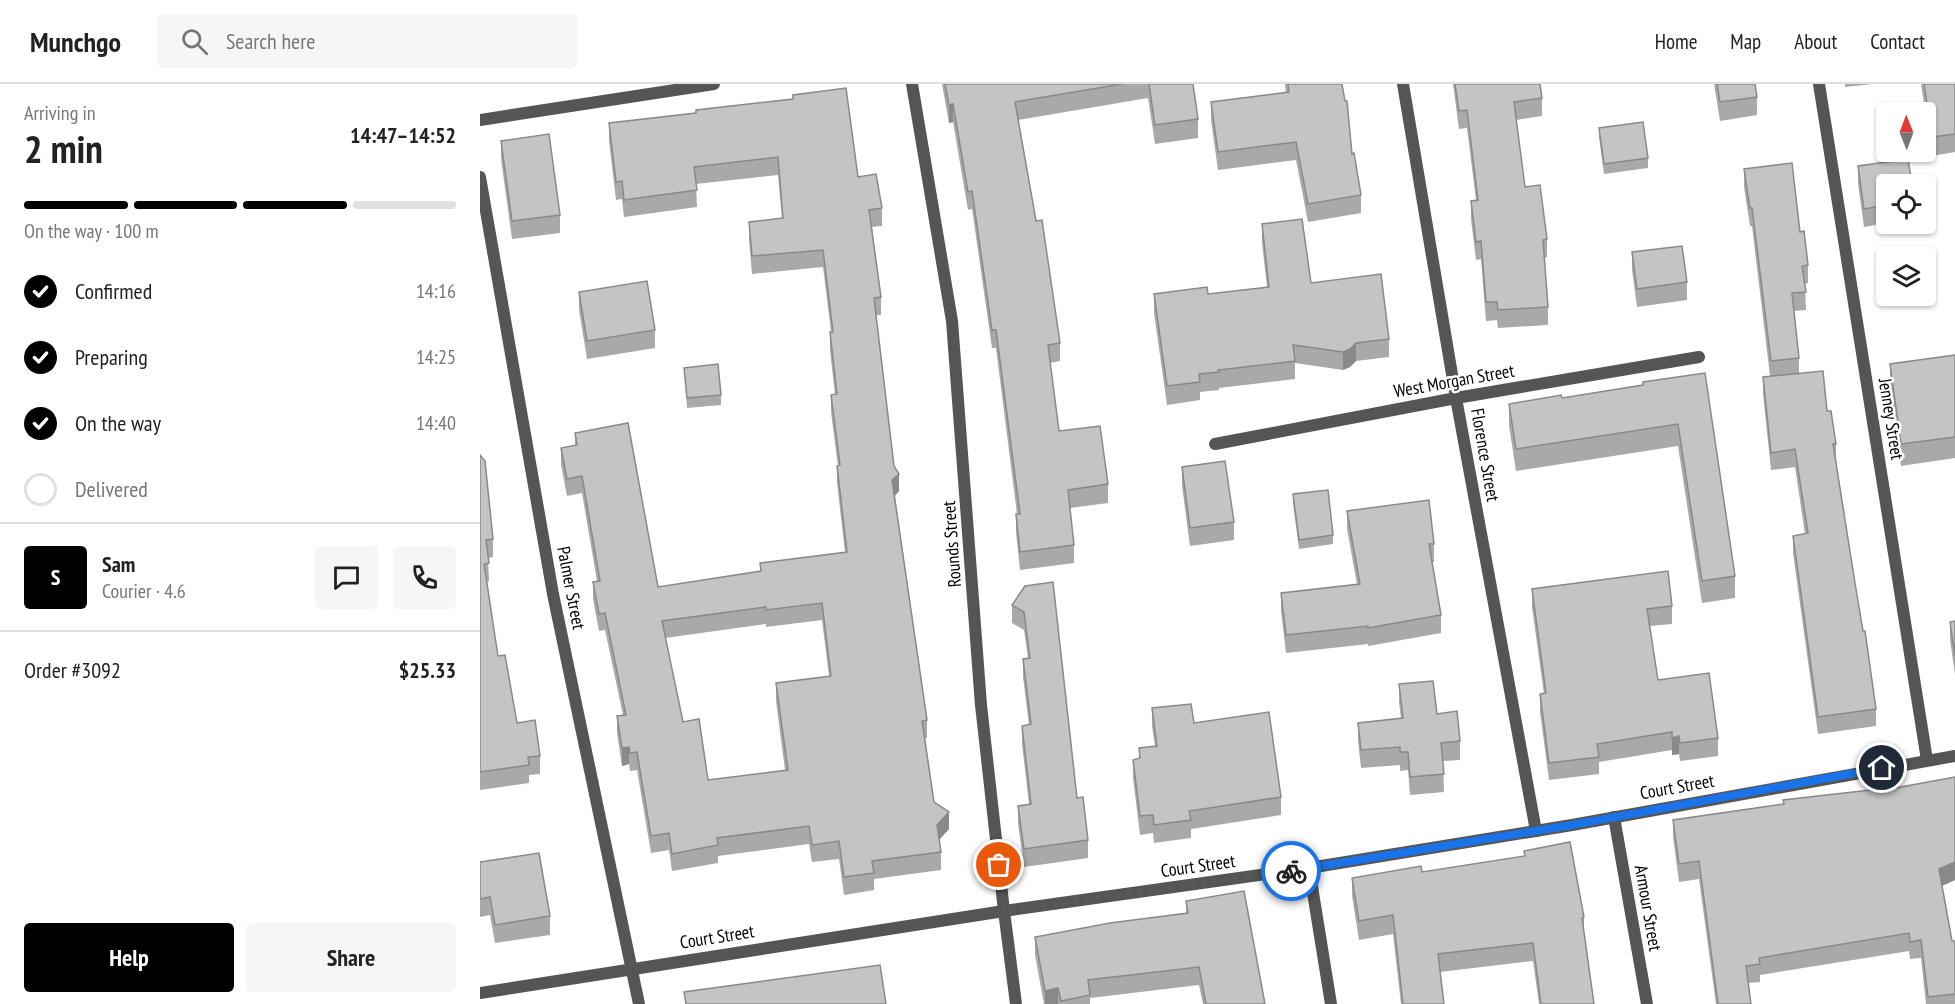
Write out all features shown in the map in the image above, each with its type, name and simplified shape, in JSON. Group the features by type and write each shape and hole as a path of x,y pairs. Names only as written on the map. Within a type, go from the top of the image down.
{"street":[{"path":"480,120 714,84"},
{"name":"Rounds Street","path":"912,84 952,321 981,705 1016,1004"},
{"name":"Florence Street","path":"1403,84 1456,398 1536,831"},
{"name":"Jenney Street","path":"1819,84 1927,760"},
{"name":"Palmer Street","path":"480,177 553,594 639,1004"},
{"name":"West Morgan Street","path":"1215,444 1456,398 1700,357"},
{"name":"Court Street","path":"480,993 1004,911 1309,868 1536,831 1955,756"},
{"name":"Armour Street","path":"1614,817 1647,1004"},
{"path":"1309,868 1331,1004"}],"building":[{"path":"945,84 1122,84 1015,102 1036,221 1042,220 1060,343 1048,345 1059,431 1100,426 1108,484 1068,490 1074,545 1020,552 1016,514 1020,514 996,330 992,330 972,191 968,192 953,104 949,105"},
{"path":"1149,84 1193,84 1198,119 1155,125"},
{"path":"1288,84 1342,84 1345,101 1347,101 1352,154 1354,153 1361,195 1308,204 1296,142 1218,152 1211,102 1289,92"},
{"path":"1455,84 1540,84 1542,98 1514,102 1525,187 1540,185 1547,239 1543,240 1548,307 1498,310 1497,302 1486,302 1481,241 1476,242 1471,201 1478,200 1467,110 1459,111"},
{"path":"1717,84 1755,84 1757,97 1720,102"},
{"path":"1924,84 1955,84 1955,134 1936,136 1936,102 1927,102"},
{"path":"846,88 858,177 876,174 882,208 869,210 881,297 874,298 894,466 899,474 892,480 927,720 922,721 934,802 949,812 937,825 941,852 872,861 874,873 844,877 839,841 812,845 809,826 717,838 718,845 672,854 669,833 651,836 637,752 630,753 629,747 622,748 617,716 626,715 605,613 599,614 593,582 600,581 582,476 567,479 561,448 577,445 575,433 628,423 658,587 761,571 760,563 847,552 837,466 840,465 831,395 837,394 830,332 833,332 823,250 752,256 749,222 783,218 778,157 694,167 697,190 624,200 622,181 616,182 609,123 793,99 793,95","holes":["822,603 831,676 776,683 788,770 708,780 699,719 683,722 662,621 766,607 766,610"]},
{"path":"1643,122 1648,158 1604,164 1599,128"},
{"path":"549,134 560,215 512,221 501,141"},
{"path":"1908,162 1910,174 1876,174 1876,207 1864,209 1858,166"},
{"path":"1792,163 1800,232 1804,231 1808,265 1802,266 1806,292 1792,293 1799,358 1771,361 1752,208 1750,208 1744,169"},
{"path":"1302,219 1311,283 1381,274 1389,339 1356,343 1343,352 1293,345 1295,361 1218,370 1219,372 1199,374 1200,382 1167,386 1154,294 1207,287 1208,294 1269,287 1262,224"},
{"path":"1682,246 1687,282 1637,289 1632,252"},
{"path":"647,281 655,330 587,341 579,292"},
{"path":"1955,355 1955,437 1901,444 1890,364"},
{"path":"718,364 721,395 687,398 684,368"},
{"path":"1823,371 1827,411 1831,411 1836,444 1833,444 1876,709 1818,717 1793,536 1808,533 1795,449 1771,453 1763,377"},
{"path":"1705,373 1735,576 1702,581 1678,424 1516,449 1509,404 1561,395 1562,398 1643,385 1643,382"},
{"path":"480,455 485,461 493,539 486,540 489,563 484,564 498,656 505,655 517,723 535,720 540,756 528,757 529,765 480,772"},
{"path":"1225,461 1234,522 1190,528 1182,467"},
{"path":"1328,490 1333,535 1299,540 1293,494"},
{"path":"1429,500 1434,544 1429,544 1441,615 1368,628 1368,626 1286,635 1281,593 1360,584 1347,511"},
{"path":"1668,571 1672,606 1647,609 1658,680 1709,673 1718,738 1680,743 1679,736 1672,738 1672,732 1597,744 1599,757 1549,763 1540,694 1546,693 1532,589"},
{"path":"1053,582 1077,798 1083,797 1088,840 1024,849 1018,806 1031,804 1022,726 1031,724 1023,659 1030,658 1024,612 1012,605 1025,586"},
{"path":"1955,621 1955,656 1950,622"},
{"path":"1433,681 1437,714 1457,711 1460,741 1441,743 1444,774 1410,777 1408,752 1400,752 1400,747 1361,750 1358,723 1403,718 1399,684"},
{"path":"1191,704 1194,723 1269,712 1281,797 1189,811 1191,820 1154,825 1153,815 1140,816 1133,760 1140,758 1139,748 1157,746 1152,708"},
{"path":"1955,777 1955,862 1939,869 1952,941 1955,941 1955,994 1928,997 1921,940 1910,942 1909,933 1759,958 1760,964 1746,966 1751,1004 1718,1004 1699,861 1679,864 1673,820 1784,804 1783,800 1879,789 1879,791"},
{"path":"1570,842 1584,917 1582,918 1594,1004 1541,1004 1533,943 1438,954 1444,1004 1403,1004 1393,915 1359,921 1352,878 1421,866 1422,872 1525,856 1524,851"},
{"path":"539,853 550,916 495,925 490,897 480,899 480,862"},
{"path":"1244,891 1265,1004 1206,1004 1199,967 1088,980 1090,995 1061,1001 1058,988 1045,991 1035,937 1110,923 1188,913 1186,901"},
{"path":"880,965 886,1004 686,1004 684,992"}],"way so far":[{"path":"999,865 1004,911 1291,871"}],"route":[{"path":"1291,871 1572,825 1882,768"}]}
